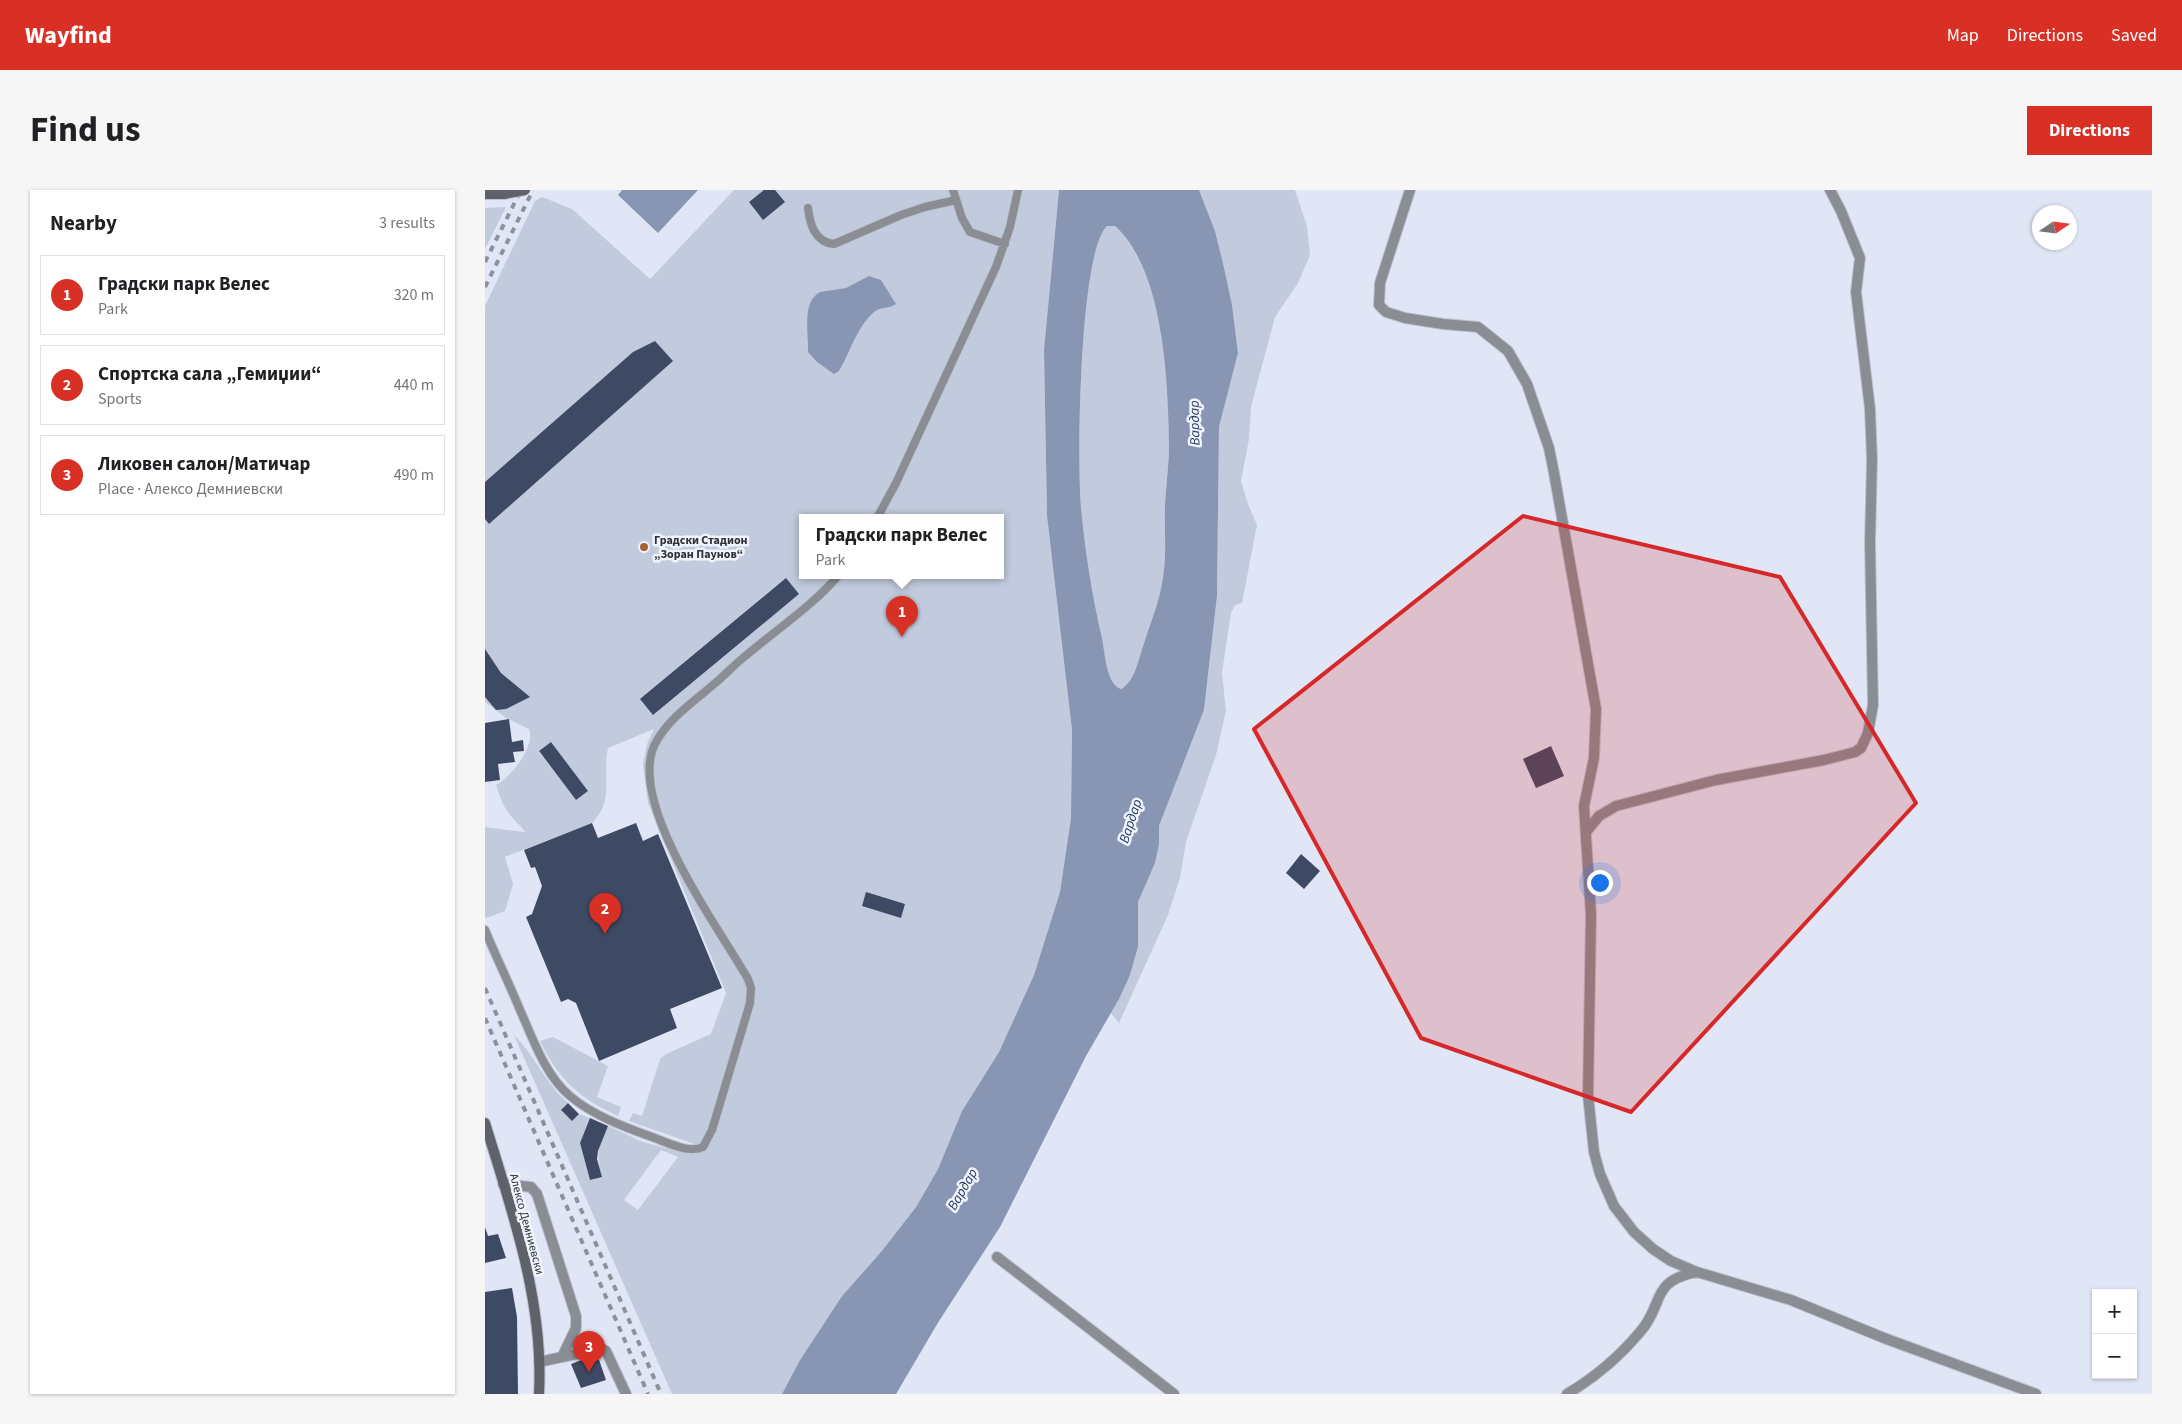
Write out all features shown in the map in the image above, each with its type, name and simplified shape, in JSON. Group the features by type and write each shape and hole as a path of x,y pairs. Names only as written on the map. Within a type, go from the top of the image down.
{"main road":[{"path":"485,194 504,194 525,190"},
{"name":"Алексо Демниевски","path":"485,1123 530,1283 539,1362 539,1394"}],"street":[{"path":"1410,190 1379,283 1379,305 1393,315 1405,318 1478,327 1508,351 1527,384 1549,448 1595,695 1597,725 1594,758 1584,806 1591,915 1588,1095 1594,1152 1607,1193 1622,1218 1653,1249 1671,1261 1697,1272 1791,1300 1884,1338 2036,1394"},
{"path":"1587,832 1599,816 1616,806 1716,780 1824,760 1855,752 1861,748 1868,733 1873,706 1870,409 1856,292 1859,258 1841,210 1830,190"},
{"path":"503,1184 531,1187 537,1194 553,1240 576,1316 576,1328 561,1357"},
{"path":"997,1256 1173,1394"},
{"path":"1567,1394 1593,1376 1638,1334 1650,1318 1659,1293 1667,1284 1677,1277 1697,1272"},
{"path":"539,1362 602,1349 606,1351 626,1394"}],"lane":[{"path":"953,190 970,232 1005,244"},
{"path":"879,514 896,483 959,349 1005,244 1019,190"},
{"path":"808,208 810,222 815,234 828,244 834,244 901,214 956,200"},
{"path":"485,930 535,1043 550,1071 565,1092 584,1106 636,1132 685,1147 697,1149 703,1147 712,1130 748,1008 751,988 744,972 714,928 675,852 652,790 649,775 650,758 659,738 673,719 742,658 815,599 835,579"}],"highlighted area":[{"path":"1523,516 1780,577 1916,803 1631,1112 1421,1038 1254,729"}],"shaded area":[{"path":"734,190 1059,190 1044,350 1047,516 1072,730 1071,818 1060,892 1034,975 999,1052 962,1111 938,1169 916,1207 881,1252 842,1296 800,1360 782,1394 672,1394 514,1035 553,1087 568,1103 561,1111 572,1121 579,1114 590,1118 580,1143 590,1180 602,1177 598,1156 608,1126 643,1142 688,1154 697,1154 703,1147 629,1121 633,1113 642,1116 660,1059 666,1054 711,1034 726,993 648,803 643,764 647,744 654,729 608,748 606,797 599,814 592,823 505,857 513,884 505,911 485,917 485,827 525,832 506,809 496,785 521,760 529,744 530,736 529,729 506,718 485,702 485,306 535,201 542,197 572,209 650,279","holes":["551,742 588,791 576,800 539,752","661,1150 678,1157 638,1210 624,1200"]},
{"path":"1199,190 1295,190 1307,226 1310,255 1298,283 1275,317 1251,407 1249,439 1241,481 1257,525 1242,603 1235,605 1231,613 1222,673 1226,711 1216,755 1186,842 1180,878 1168,915 1119,1023 1111,1013 1130,975 1138,947 1138,902 1159,844 1159,826 1204,710 1217,596 1219,427 1238,353 1232,306 1223,263 1215,231"},
{"path":"506,207 485,249 485,208"},
{"path":"1107,226 1115,226 1131,245 1144,270 1153,298 1160,328 1164,360 1168,419 1169,453 1165,506 1165,559 1162,586 1136,669 1130,681 1121,689 1112,681 1105,659 1087,556 1080,483 1080,405 1085,315 1098,244"},
{"path":"553,1037 608,1066 597,1097 621,1107 618,1116 581,1095 563,1077 547,1055 540,1041"}],"water":[{"path":"622,190 698,190 658,233 618,195"},
{"name":"Вардар","path":"1059,190 1199,190 1215,231 1223,263 1232,305 1238,353 1219,427 1217,596 1204,710 1159,826 1159,844 1155,863 1138,902 1138,947 1130,975 1119,999 1086,1056 1000,1227 939,1321 896,1394 782,1394 800,1360 842,1296 881,1252 916,1207 938,1169 962,1111 999,1052 1034,975 1060,892 1071,818 1072,730 1047,516 1044,350","holes":["1107,226 1115,226 1131,245 1144,270 1153,298 1160,328 1164,360 1169,445 1165,506 1165,559 1162,586 1136,669 1130,681 1121,689 1116,686 1109,674 1092,589 1081,507 1079,448 1085,315 1091,275 1098,244"]},
{"path":"869,276 881,280 896,304 877,310 868,318 858,332 839,371 834,374 817,362 808,352 807,319 810,303 820,292 846,288"}],"building":[{"path":"764,190 775,190 785,202 763,220 749,202"},
{"path":"655,341 673,361 489,524 485,519 485,482 633,352"},
{"path":"786,578 799,594 653,715 640,699"},
{"path":"485,649 501,673 530,697 506,709 496,710 485,697"},
{"path":"509,719 512,742 523,740 524,751 513,752 515,762 498,764 500,780 485,782 485,723"},
{"path":"551,742 588,791 576,800 539,751"},
{"path":"1551,746 1564,776 1536,788 1523,759"},
{"path":"592,823 598,838 636,823 643,841 658,834 722,988 670,1009 677,1028 599,1061 576,1003 568,999 561,1002 526,917 532,914 542,886 535,867 531,868 524,850"},
{"path":"1301,854 1320,871 1304,889 1286,873"},
{"path":"866,892 905,904 901,918 862,906"},
{"path":"568,1103 579,1114 572,1121 561,1110"},
{"path":"590,1118 608,1126 598,1151 597,1159 602,1177 590,1180 580,1143"},
{"path":"485,1227 488,1236 498,1234 506,1258 485,1263"},
{"path":"512,1288 517,1317 518,1394 485,1394 485,1292"},
{"path":"597,1354 606,1380 581,1388 571,1364"}],"railway":[{"path":"485,262 521,190"},
{"path":"485,287 533,190"},
{"path":"485,988 661,1394"},
{"path":"485,1018 648,1394"}],"place":[{"name":"Градски Стадион „Зоран Паунов“","path":"644,547"},
{"name":"Градски парк Велес","path":"902,637"},
{"name":"Спортска сала „Гемиџии“","path":"605,934"},
{"name":"Ликовен салон/Матичар","path":"589,1372"}]}
